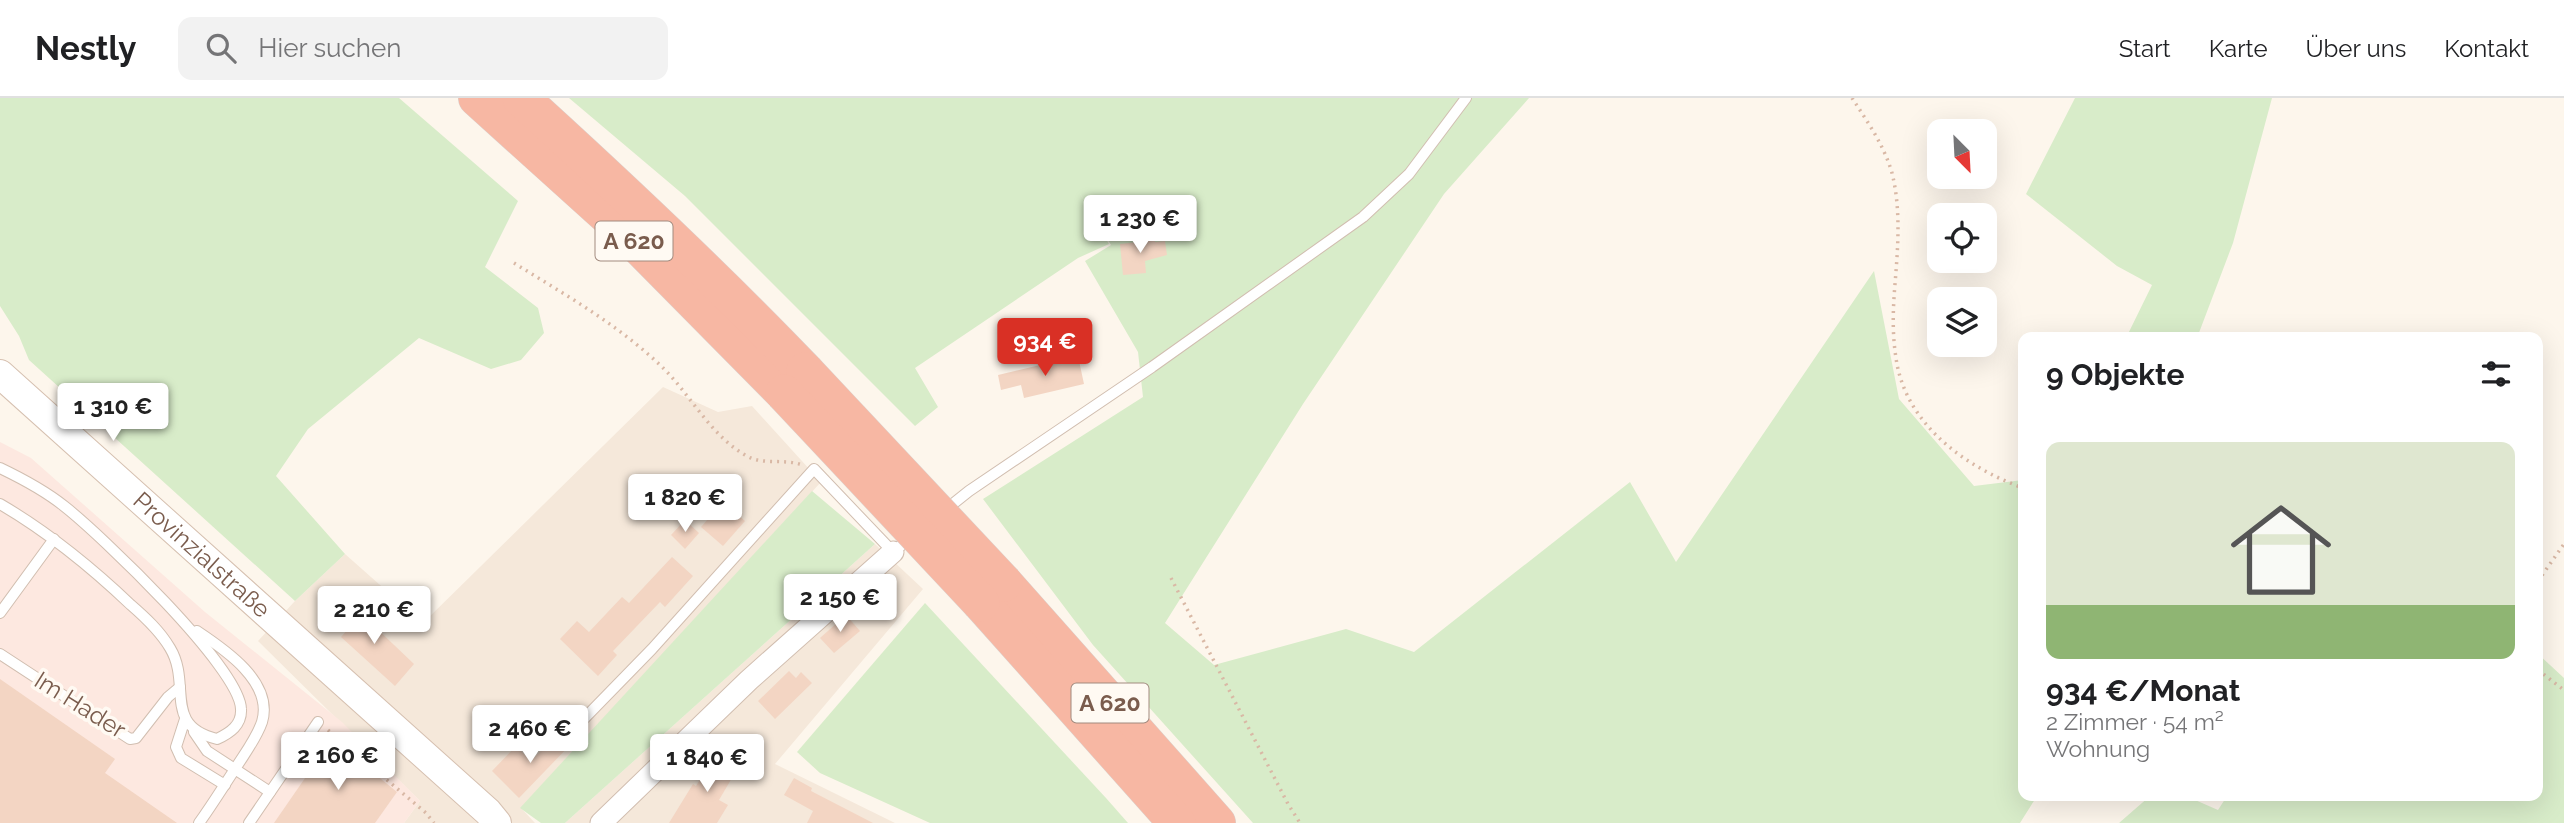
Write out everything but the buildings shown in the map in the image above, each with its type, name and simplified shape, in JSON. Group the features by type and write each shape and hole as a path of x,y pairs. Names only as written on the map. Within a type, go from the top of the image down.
{"highway":[{"name":"A 620","path":"477,98 794,382"},
{"name":"A 620","path":"521,98 659,224 794,382 993,593 1217,823"},
{"name":"A 620","path":"993,593 1177,823"}],"main road":[{"name":"Provinzialstraße","path":"0,374 488,812 497,823"}],"street":[{"path":"607,821 749,680 893,552"}],"lane":[{"path":"574,729 652,649 814,469 893,552 969,491 1152,367 1363,217 1409,174 1466,98"},
{"path":"0,468 31,483 65,507 189,625 221,647 252,676 262,700 263,718 255,738 199,823"},
{"path":"0,504 88,565 158,630 174,657 186,719 193,731 208,751 271,792"},
{"path":"0,613 54,539"},
{"path":"189,625 238,693 242,709 239,722 232,733 217,739 193,731"},
{"name":"Im Hader","path":"0,654 130,739 136,738 168,697 180,687"},
{"path":"186,719 176,747 181,758 225,785"},
{"path":"250,823 318,722"}],"path":[{"path":"1852,98 1876,135 1891,171 1897,202 1898,246 1893,325 1896,360 1907,394 1921,419 1946,444 1971,464 2018,486"},
{"path":"514,263 619,332 661,365 722,437 746,456 771,462 794,461 814,469"},
{"path":"2543,574 2564,544"},
{"path":"1171,578 1300,823"},
{"path":"2543,674 2564,690"},
{"path":"318,722 426,813 434,823"}],"shaded area":[{"path":"663,387 718,412 752,406 821,482 521,808 535,823 404,823 420,801 258,641 295,601 345,554 423,623"},
{"path":"0,442 31,458 205,612 342,722 420,801 404,823 0,823"},
{"path":"875,544 923,589 775,764 895,823 565,823"}],"green space":[{"path":"0,98 399,98 518,201 485,267 538,308 544,333 521,360 491,369 419,338 308,429 276,476 345,554 295,601 29,360 19,336 0,306"},
{"path":"569,98 1529,98 1444,194 1303,404 1165,623 1214,665 1346,629 1414,652 1630,482 1676,562 1874,271 1899,399 1974,486 2018,481 2018,801 2034,801 2020,823 1253,823 1093,645 983,499 1143,397 1138,352 1085,261 1111,245 1079,192 1109,244 1078,258 915,368 938,407 915,426 685,196"},
{"path":"2075,98 2272,98 2233,243 2199,332 2129,332 2152,285 2117,266 2026,194"},
{"path":"812,491 875,544 565,823 541,823 520,808"},
{"path":"925,603 1128,823 930,823 820,773 797,752"},
{"path":"2543,659 2564,678 2564,823 2119,823 2144,801 2197,801 2218,810 2224,801 2543,801"}]}
